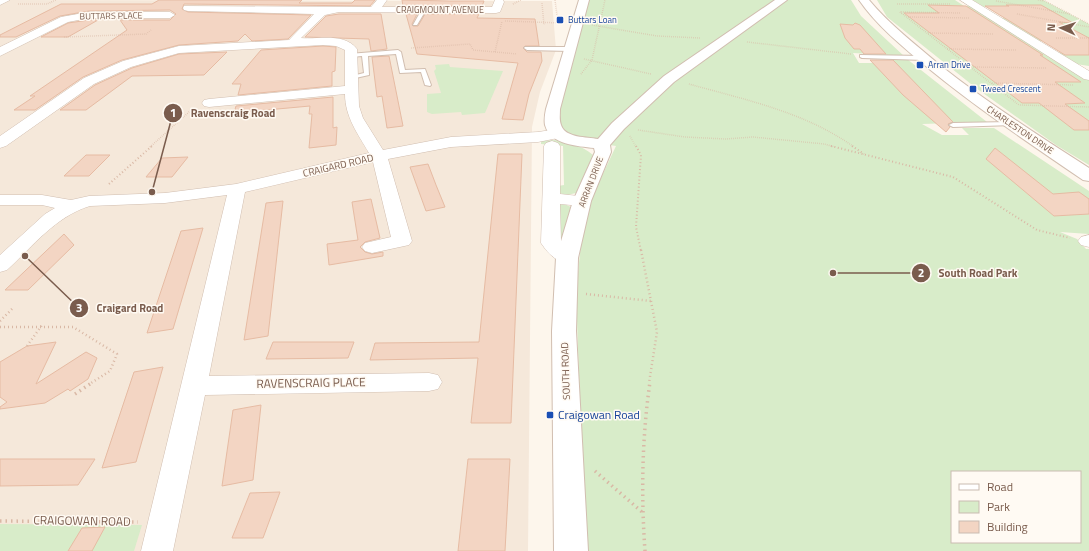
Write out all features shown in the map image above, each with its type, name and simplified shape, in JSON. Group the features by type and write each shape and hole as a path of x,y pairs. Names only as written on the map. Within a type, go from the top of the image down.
{"street":[{"path":"0,2 5,0"},
{"path":"374,10 382,0"},
{"path":"568,258 551,242 555,140 553,109 584,0"},
{"name":"ARRAN DRIVE","path":"568,258 582,201 603,152 602,144 625,127 669,79 782,0"},
{"name":"CHARLESTON DRIVE","path":"864,0 877,17 968,94 1089,176"},
{"path":"965,0 1089,76"},
{"name":"CRAIGMOUNT AVENUE","path":"188,8 496,10 499,2"},
{"path":"293,43 296,37 321,14 331,10"},
{"name":"BUTTARS PLACE","path":"0,52 65,19 89,16 167,12"},
{"path":"0,143 89,81 127,64 179,50 293,43 338,43 347,45 351,49 352,106 356,118 379,156 402,241 372,247"},
{"path":"206,106 352,83"},
{"path":"206,106 218,92"},
{"path":"0,127 22,127"},
{"name":"CRAIGARD ROAD","path":"0,200 42,200 80,204 165,198 236,188 379,156 451,142 538,137 555,140"},
{"path":"555,140 571,138 602,144"},
{"path":"157,551 236,198 236,188"},
{"path":"552,198 582,201"},
{"path":"0,266 52,218 80,204"},
{"name":"SOUTH ROAD","path":"568,258 564,331 572,551"},
{"name":"RAVENSCRAIG PLACE","path":"194,386 234,384 429,382"}],"lane":[{"path":"415,24 424,10"},
{"path":"527,48 569,54"},
{"path":"351,55 398,52 402,72 423,70 428,85"},
{"path":"352,83 367,74 365,54"},
{"path":"862,56 924,58"},
{"path":"953,125 1011,124"}],"path":[{"path":"16,4 47,4 56,0"},
{"path":"555,0 558,23"},
{"path":"579,77 592,60 601,26 605,0"},
{"path":"1038,0 1044,1 1089,24"},
{"path":"996,1 1070,14"},
{"path":"542,2 544,24"},
{"path":"897,4 954,4"},
{"path":"991,16 900,12 1019,106 1089,107"},
{"path":"1015,13 1089,27"},
{"path":"907,17 991,16"},
{"path":"502,21 532,21 544,24 558,23 601,26 657,36 726,39 862,56"},
{"path":"62,37 146,34 152,29"},
{"path":"927,33 1022,34"},
{"path":"398,52 402,49 470,44 473,50 517,54"},
{"path":"947,49 1047,50"},
{"path":"569,54 669,79 784,112 833,132 864,154"},
{"path":"970,67 1077,69"},
{"path":"991,84 1074,85"},
{"path":"80,204 189,112 206,106"},
{"path":"625,127 685,138 726,139 753,137 824,144 953,178 1037,230 1088,241"},
{"path":"625,127 641,155 636,227 656,332 646,407 642,512 645,551"},
{"path":"566,292 651,301"},
{"path":"0,321 14,307"},
{"path":"27,346 41,326"},
{"path":"0,327 73,327 117,354 110,371 75,394"},
{"path":"568,459 582,459 642,512"},
{"name":"CRAIGOWAN ROAD","path":"0,521 164,522"}],"shaded area":[{"path":"0,0 552,1 556,50 540,92 532,127 528,551 0,551"}],"green space":[{"path":"584,0 851,0 861,16 904,56 853,53 859,63 894,63 890,59 907,59 987,122 922,124 942,135 969,135 962,128 994,128 1089,191 1089,234 1060,232 1077,239 1086,249 1089,249 1089,551 588,551 582,459 576,293 581,243 593,195 616,146 571,139 558,134 553,109"},
{"path":"877,0 955,0 964,6 971,6 1089,80 1089,165 1056,145 976,88 887,17"},
{"path":"972,0 1043,0 1089,24 1089,66 1076,64 1057,52 1066,53 1048,41 1039,41 1002,18 1008,17 992,7 984,7"},
{"path":"449,64 450,67 503,71 485,113 462,115 461,112 432,114 427,112 427,94 441,93 434,71 436,69 435,65"},
{"path":"554,140 575,144 593,155 576,193 567,195 559,193 558,186 564,185 563,146 541,144 541,141"},
{"path":"564,204 571,207 562,238 556,238 559,205"},
{"path":"0,524 142,525 134,551 0,551"}],"building":[{"path":"159,0 302,0 299,3 352,3 355,0 375,0 370,6 184,4 182,9 188,12 311,15 288,39 252,41 245,34 238,41 179,45 122,60 83,77 35,110 14,110 35,96 30,96 127,30 120,20 170,20 176,14 170,10 89,11 60,16 16,37 0,37 0,35 61,4 152,4"},
{"path":"402,0 484,1 482,6 403,6"},
{"path":"928,5 966,6 1043,55 1040,55 1081,82 1055,82 1085,103 1065,104 1089,121 1089,130 1074,130 1039,103 1022,103 904,13 939,13"},
{"path":"1006,5 1041,5 1073,23 1059,22 1089,38 1089,55 1065,55 985,6 1009,6"},
{"path":"339,14 381,14 387,49 371,51 369,39 305,37 326,16"},
{"path":"406,14 417,14 412,24 413,26 418,26 425,14 479,14 477,18 535,19 539,46 525,46 523,48 527,52 541,52 542,61 529,94 523,120 502,119 518,63 417,54"},
{"path":"98,20 68,37 41,37 68,23"},
{"path":"855,23 860,25 886,54 864,54 860,49 854,49 845,38 840,24 853,25"},
{"path":"323,46 336,47 335,71 332,72 332,86 238,95 241,84 232,84 261,50"},
{"path":"227,52 204,75 132,76 86,110 60,110 95,85 132,68 179,54"},
{"path":"389,56 403,126 387,128 382,96 377,97 372,57"},
{"path":"870,60 893,60 953,122 948,124 950,127 946,132 903,95"},
{"path":"333,97 333,128 337,127 336,145 309,148 312,114 309,114 310,106 234,113 236,106"},
{"path":"995,148 1053,194 1079,192 1089,199 1089,214 1054,216 986,159"},
{"path":"498,154 522,154 511,423 471,423 478,358 370,360 375,343 479,342"},
{"path":"86,155 110,155 89,176 64,176"},
{"path":"188,157 172,177 146,177 162,158"},
{"path":"428,164 445,207 426,211 410,167"},
{"path":"371,199 380,238 365,242 360,247 365,252 372,254 383,252 383,256 329,265 327,244 358,240 352,202"},
{"path":"283,201 268,336 244,340 266,203"},
{"path":"203,228 173,329 147,333 181,231"},
{"path":"64,234 74,245 28,290 5,290"},
{"path":"56,342 36,384 86,352 97,358 88,379 70,391 68,389 45,403 0,409 0,407 7,402 0,397 0,362 27,346"},
{"path":"273,342 354,342 348,358 266,359"},
{"path":"163,367 136,462 102,468 134,372"},
{"path":"261,405 253,480 222,486 233,410"},
{"path":"0,459 95,459 78,485 0,486"},
{"path":"468,459 510,459 505,551 458,551"},
{"path":"280,492 263,538 232,538 250,493"},
{"path":"105,527 92,551 68,551 82,528"}],"place":[{"name":"Buttars Loan","path":"560,20"},
{"name":"Arran Drive","path":"920,65"},
{"name":"Tweed Crescent","path":"973,89"},
{"name":"Ravenscraig Road","path":"152,192"},
{"name":"Craigard Road","path":"25,256"},
{"name":"South Road Park","path":"833,273"},
{"name":"Craigowan Road","path":"550,415"}]}
